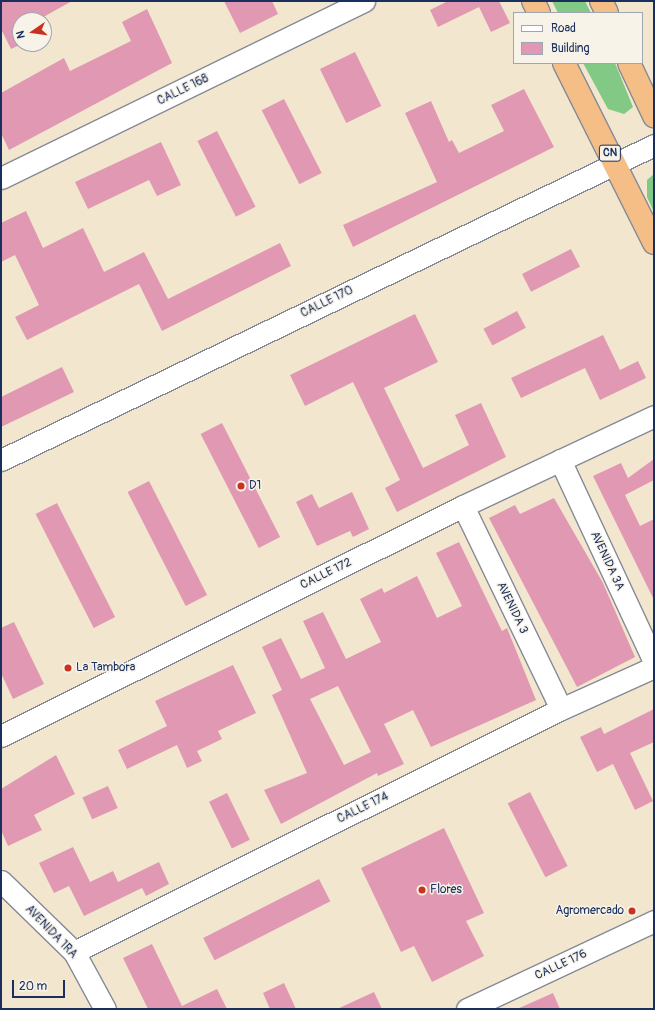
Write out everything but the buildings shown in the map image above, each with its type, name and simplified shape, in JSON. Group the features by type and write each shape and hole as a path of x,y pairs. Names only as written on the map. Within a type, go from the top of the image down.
{"highway":[{"path":"533,1 538,12"},
{"path":"601,1 606,12"},
{"name":"CN","path":"565,64 654,243"},
{"path":"629,64 654,116"}],"street":[{"name":"CALLE 168","path":"1,178 364,1"},
{"name":"CALLE 170","path":"1,460 654,145"},
{"name":"CALLE 172","path":"1,736 463,506 654,416"},
{"name":"AVENIDA 3A","path":"560,460 654,662"},
{"name":"AVENIDA 3","path":"463,506 561,709"},
{"name":"CALLE 174","path":"74,952 561,709 654,667"},
{"name":"AVENIDA 1RA","path":"1,881 74,952 105,1009"},
{"name":"CALLE 176","path":"467,1009 654,921"}],"green space":[{"path":"552,1 585,1 590,12 558,12"},
{"path":"584,64 615,64 633,107 624,114 608,109"},
{"path":"654,174 654,212 647,197 647,180"}],"place":[{"name":"D1","path":"241,486"},
{"name":"La Tambora","path":"68,668"},
{"name":"Flores","path":"422,890"},
{"name":"Agromercado","path":"632,911"}]}
